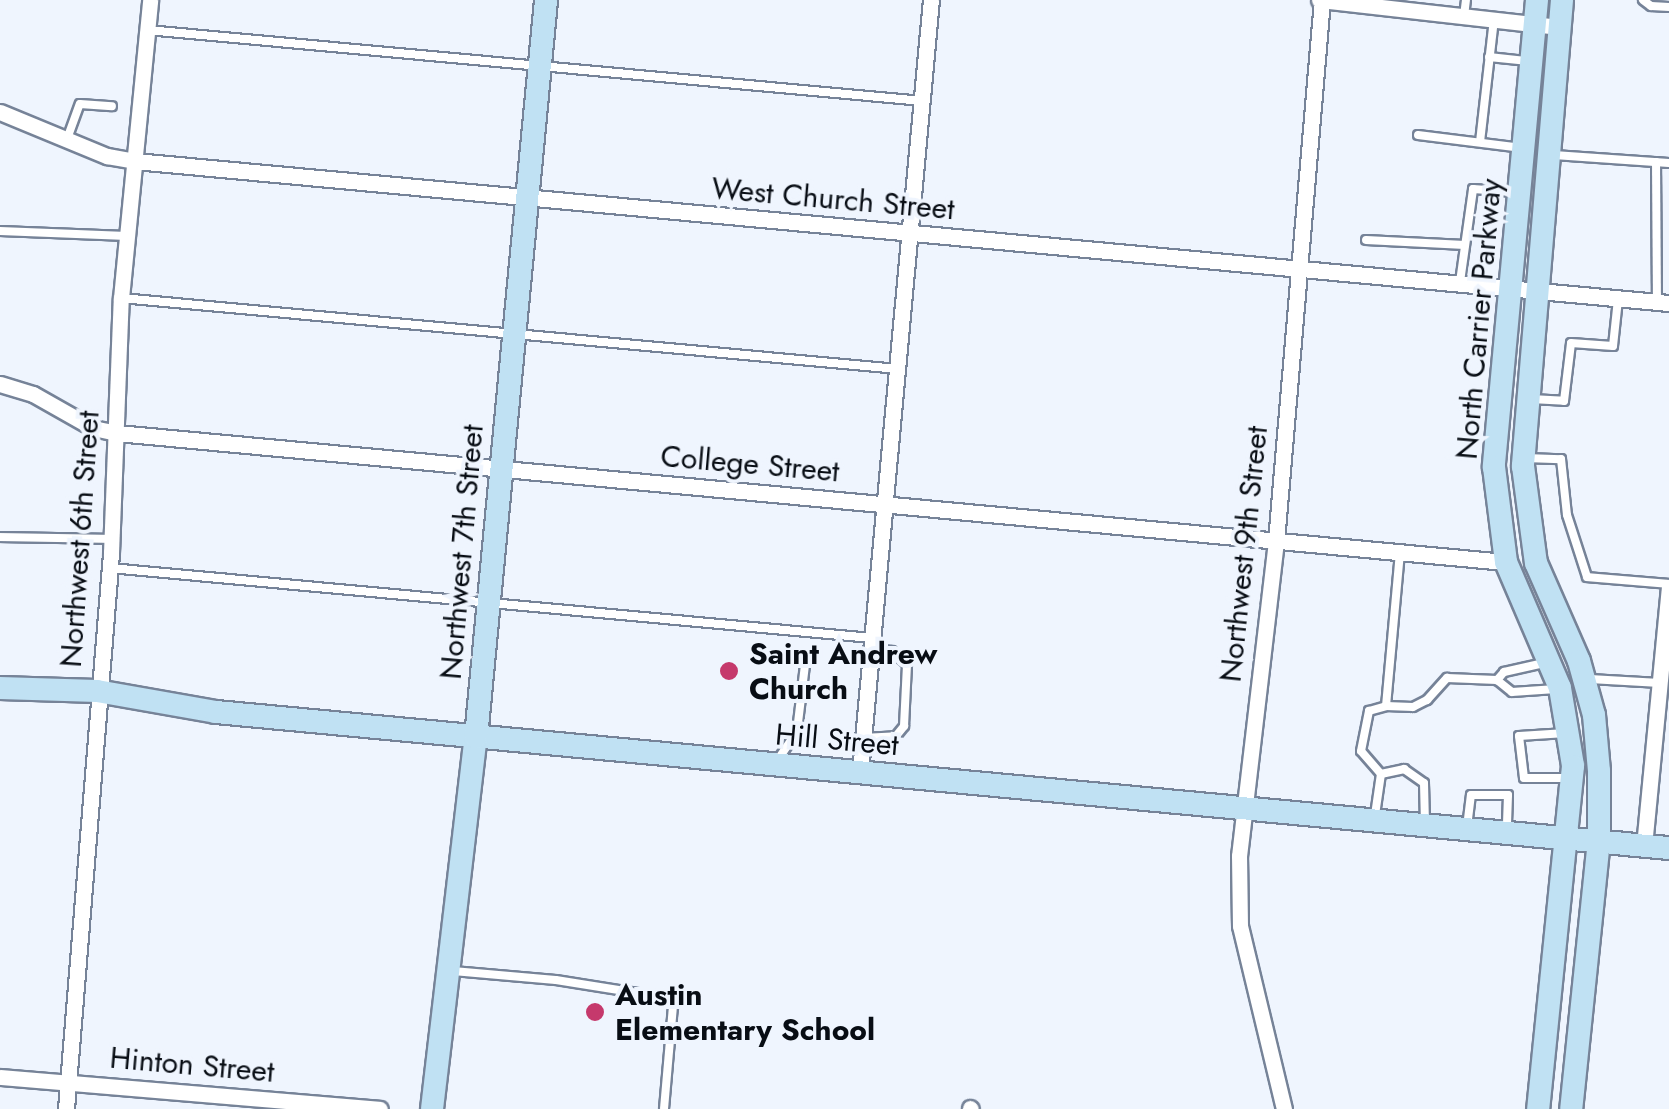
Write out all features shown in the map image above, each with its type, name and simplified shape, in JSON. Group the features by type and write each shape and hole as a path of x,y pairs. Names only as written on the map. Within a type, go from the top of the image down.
{"street":[{"name":"Northwest 6th Street","path":"66,1109 112,539 120,298 150,0"},
{"name":"Northwest 7th Street","path":"432,1109 476,738 498,468 546,0"},
{"path":"860,772 931,0"},
{"path":"1321,0 1465,8 1494,19 1536,12 1560,26"},
{"name":"Northwest 9th Street","path":"1284,1109 1240,926 1244,807 1276,541 1321,0"},
{"name":"North Carrier Parkway","path":"1562,0 1523,458 1536,563 1584,680 1594,715 1599,840 1571,1109"},
{"name":"North Carrier Parkway","path":"1536,12 1494,467 1506,562 1560,688 1570,732 1568,837 1538,1109"},
{"name":"West Church Street","path":"0,112 135,161 1663,303"},
{"name":"College Street","path":"0,384 33,394 93,428 116,433 1506,562"},
{"path":"1644,846 1669,586"},
{"name":"Hill Street","path":"0,688 97,692 216,712 476,738 1669,848"},
{"name":"Hinton Street","path":"0,1077 380,1109"}],"lane":[{"path":"1643,0 1651,6 1669,7"},
{"path":"1480,142 1494,19"},
{"path":"147,30 922,101"},
{"path":"1490,57 1531,62"},
{"path":"67,139 80,104 112,106"},
{"path":"1418,135 1523,148"},
{"path":"1550,154 1669,163"},
{"path":"1656,162 1663,303"},
{"path":"1460,284 1473,189 1519,192"},
{"path":"0,232 127,236"},
{"path":"1366,240 1465,245"},
{"path":"120,298 898,369"},
{"path":"1527,399 1564,401 1571,343 1614,346 1618,299"},
{"path":"1523,458 1561,459 1566,515 1587,578 1669,586"},
{"path":"0,536 112,539"},
{"path":"1386,706 1400,552"},
{"path":"110,568 871,644 892,651 908,664 904,726 896,736 882,740 863,738"},
{"path":"775,765 797,731 806,657"},
{"path":"1497,680 1504,672 1548,662"},
{"path":"1381,774 1364,759 1365,716 1386,706 1413,706 1427,700 1447,678 1497,680 1512,692 1560,688"},
{"path":"1584,680 1660,682"},
{"path":"1524,778 1519,736 1570,732"},
{"path":"1381,774 1394,768 1420,778 1425,792 1425,825"},
{"path":"1375,820 1381,774"},
{"path":"1506,832 1508,796 1524,778 1572,778"},
{"path":"1466,829 1472,795 1508,796"},
{"path":"448,971 556,980 669,998 673,1006 664,1109"}],"place":[{"name":"Saint Andrew Church","path":"729,671"},
{"name":"Austin Elementary School","path":"595,1012"}]}
